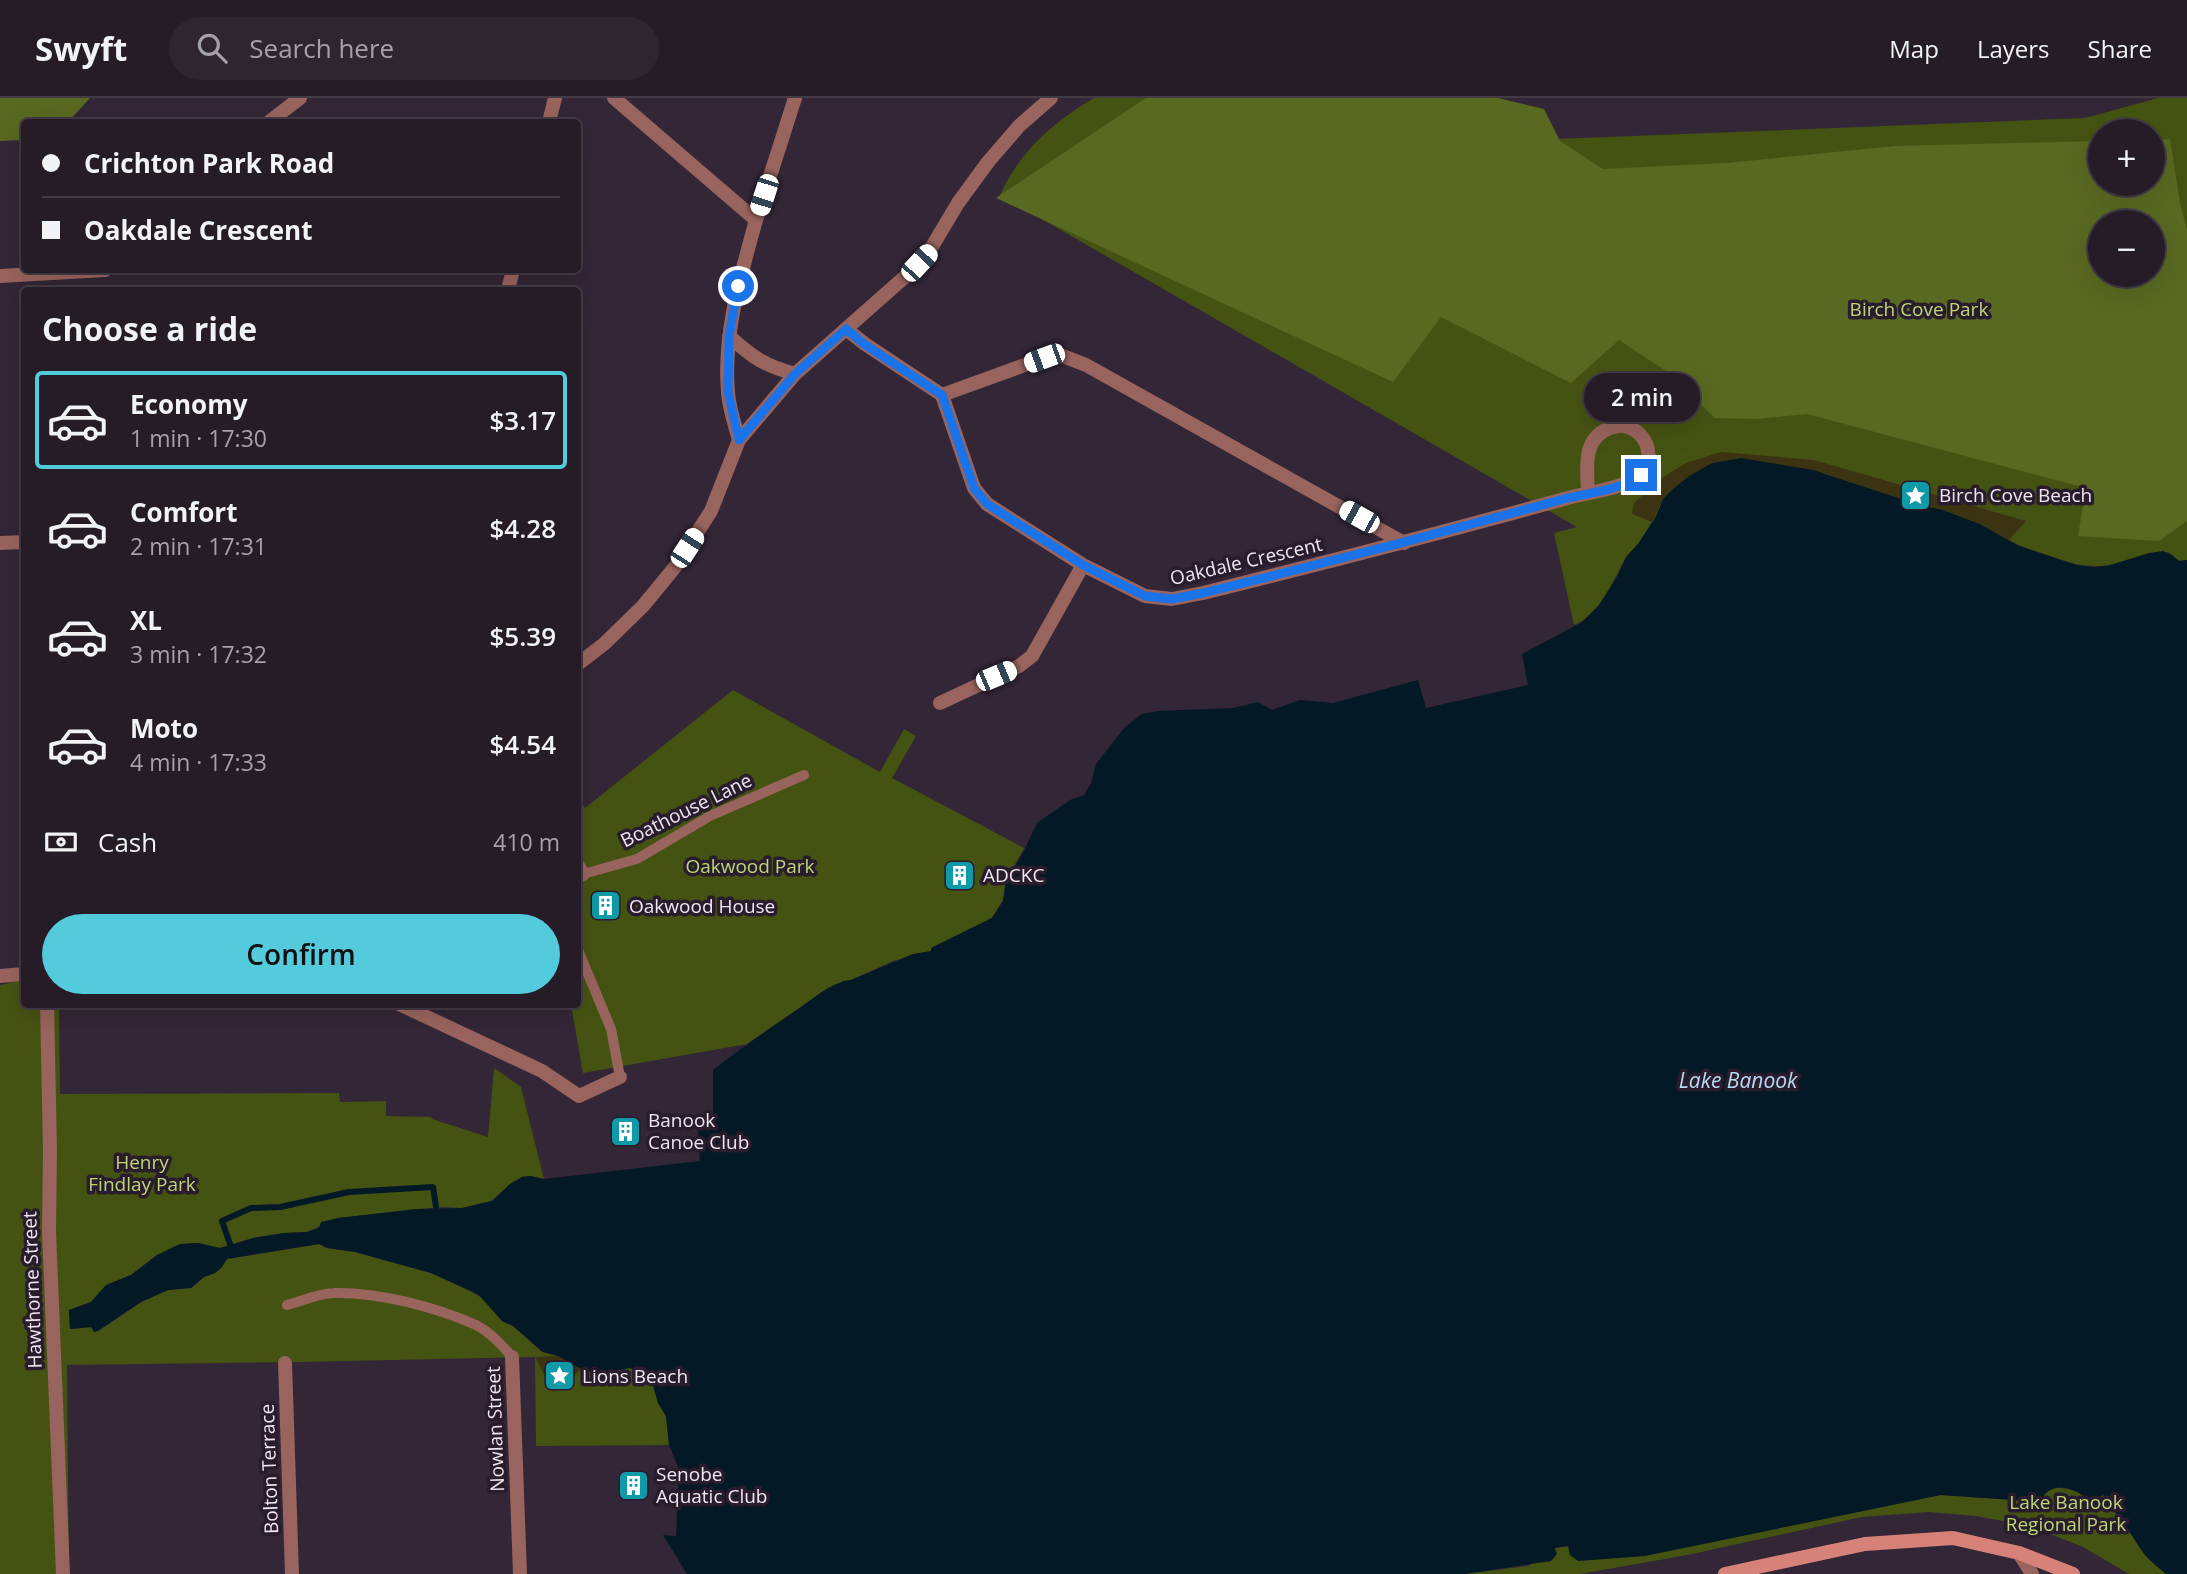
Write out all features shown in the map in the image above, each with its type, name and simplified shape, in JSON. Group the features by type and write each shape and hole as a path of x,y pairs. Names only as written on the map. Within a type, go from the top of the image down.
{"main road":[{"path":"1725,1574 1865,1544 1953,1538 2020,1553 2073,1574"}],"street":[{"path":"273,119 300,98"},
{"path":"550,119 555,98"},
{"path":"614,98 756,219"},
{"path":"739,440 728,392 729,336 738,286 756,219 795,98"},
{"path":"581,662 604,644 643,606 676,567 711,511 739,440 795,374 907,275 930,250 958,202 988,162 1019,126 1051,98"},
{"path":"0,276 52,273"},
{"path":"846,329 864,344 942,395 1044,358 1063,356 1072,359 1404,543"},
{"path":"729,336 771,368 795,374"},
{"name":"Oakdale Crescent","path":"942,395 967,471 978,495 987,504 1083,565 1145,596 1172,599 1203,593 1627,484 1635,481 1644,471 1649,450 1639,432 1629,426 1617,426 1598,434 1588,451 1588,492"},
{"path":"0,543 21,542"},
{"path":"940,703 1018,666 1032,656 1083,565"},
{"path":"0,976 21,974"},
{"name":"Hawthorne Street","path":"47,1008 49,1245 63,1574"},
{"path":"408,1008 542,1071 579,1096 620,1077"},
{"name":"Nowlan Street","path":"512,1357 520,1574"},
{"name":"Bolton Terrace","path":"285,1363 292,1574"},
{"path":"2018,1574 2020,1553"},
{"path":"2020,1553 2032,1574"}],"lane":[{"name":"Boathouse Lane","path":"581,873 637,859 710,816 804,775"},
{"path":"581,957 611,1028 620,1077"},
{"name":"Nowlan Street","path":"287,1305 332,1293 405,1302 479,1326 512,1357"}],"green space":[{"path":"0,98 90,98 71,119 21,119 21,140 0,141"},
{"name":"Birch Cove Park","path":"1094,98 1499,98 1507,141 2085,118 2158,98 2187,98 2187,560 2179,561 2168,552 2097,566 2044,556 2009,540 1656,516 1641,541 1627,556 1600,604 1584,620 1574,625 1554,533 1577,527 1000,195 1028,151 1065,117"},
{"name":"Birch Cove Park","path":"1146,98 1498,98 1544,109 1560,141 1603,169 1727,163 1895,146 2088,141 2088,196 2165,196 2165,139 2170,139 2187,230 2187,521 2159,541 2078,536 2086,488 1807,414 1756,419 1714,418 1675,377 1619,340 1571,383 1441,317 1393,382 996,198"},
{"name":"Oakwood Park","path":"733,690 880,772 904,729 916,736 892,778 1024,848 1006,880 1003,900 992,918 931,948 932,951 893,961 843,981 747,1044 583,1073 572,1008 581,1008 581,803 585,808"},
{"name":"Henry Findlay Park","path":"21,981 21,1008 59,1008 60,1094 339,1093 340,1102 386,1101 386,1116 431,1117 488,1137 494,1068 521,1087 544,1179 522,1177 492,1201 462,1208 441,1207 338,1218 307,1232 254,1238 220,1248 194,1243 182,1244 157,1255 131,1275 106,1285 91,1302 69,1310 70,1329 91,1327 98,1331 141,1302 168,1290 191,1288 204,1277 215,1273 226,1259 319,1244 431,1273 462,1286 482,1298 502,1321 513,1326 542,1352 558,1356 577,1367 601,1374 630,1368 649,1377 658,1403 666,1416 669,1445 536,1446 535,1357 67,1365 69,1574 0,1574 0,985"},
{"name":"Lake Banook Regional Park","path":"2055,1488 2073,1490 2089,1499 2103,1495 2103,1501 2115,1511 2145,1554 2166,1574 2129,1574 2083,1547 2030,1526 1976,1516 1929,1512 1862,1517 1687,1555 1580,1574 1465,1574 1528,1566 1555,1548 1569,1546 1570,1555 1941,1495 2043,1502 2044,1495"}],"sand":[{"name":"Birch Cove Beach","path":"1721,452 1814,460 2026,521 2009,540 1980,524 1943,510 1826,474 1741,458 1712,463 1689,476 1663,499 1652,522 1632,514 1634,503 1660,479 1686,463"},
{"name":"Lions Beach","path":"558,1356 582,1369 553,1392 535,1357"}],"water":[{"name":"Lake Banook","path":"1741,458 1813,470 1943,510 1980,524 2017,545 2077,565 2107,566 2163,551 2179,561 2187,560 2187,1574 2166,1574 2150,1560 2121,1519 2103,1504 2104,1495 2092,1501 2062,1487 2050,1490 2044,1495 2044,1502 1941,1495 1645,1556 1578,1561 1570,1555 1568,1546 1555,1548 1557,1554 1551,1561 1465,1574 687,1574 663,1535 676,1536 679,1469 669,1445 666,1416 658,1403 651,1379 630,1368 596,1374 543,1352 513,1326 502,1321 479,1295 431,1273 319,1244 227,1259 215,1273 204,1277 191,1288 168,1290 141,1302 98,1331 94,1332 91,1327 70,1329 69,1310 91,1302 106,1285 131,1275 157,1255 180,1244 199,1243 220,1248 253,1238 307,1232 319,1228 321,1222 338,1218 416,1209 462,1208 492,1201 522,1177 544,1179 700,1161 697,1116 702,1120 713,1117 713,1070 828,988 913,954 931,951 931,948 992,918 1003,901 1006,880 1022,855 1037,823 1070,800 1084,795 1091,783 1096,764 1124,728 1142,714 1233,708 1258,702 1272,710 1300,700 1333,703 1418,680 1426,708 1528,685 1522,654 1582,622 1599,605 1626,557 1656,516 1663,499 1689,476 1712,463"}],"waterway":[{"path":"230,1244 222,1221 251,1208 280,1207 349,1192 433,1187 436,1207"}],"place":[{"name":"Birch Cove Beach","path":"1916,495"},
{"name":"ADCKC","path":"960,875"},
{"name":"Oakwood House","path":"606,906"},
{"name":"Banook Canoe Club","path":"625,1131"},
{"name":"Lions Beach","path":"559,1376"},
{"name":"Senobe Aquatic Club","path":"633,1485"}],"route":[{"path":"738,286 729,336 728,392 739,440 795,374 846,329 864,344 942,395 974,488 987,504 1083,565 1145,596 1172,599 1203,593 1627,484 1641,475"}]}
